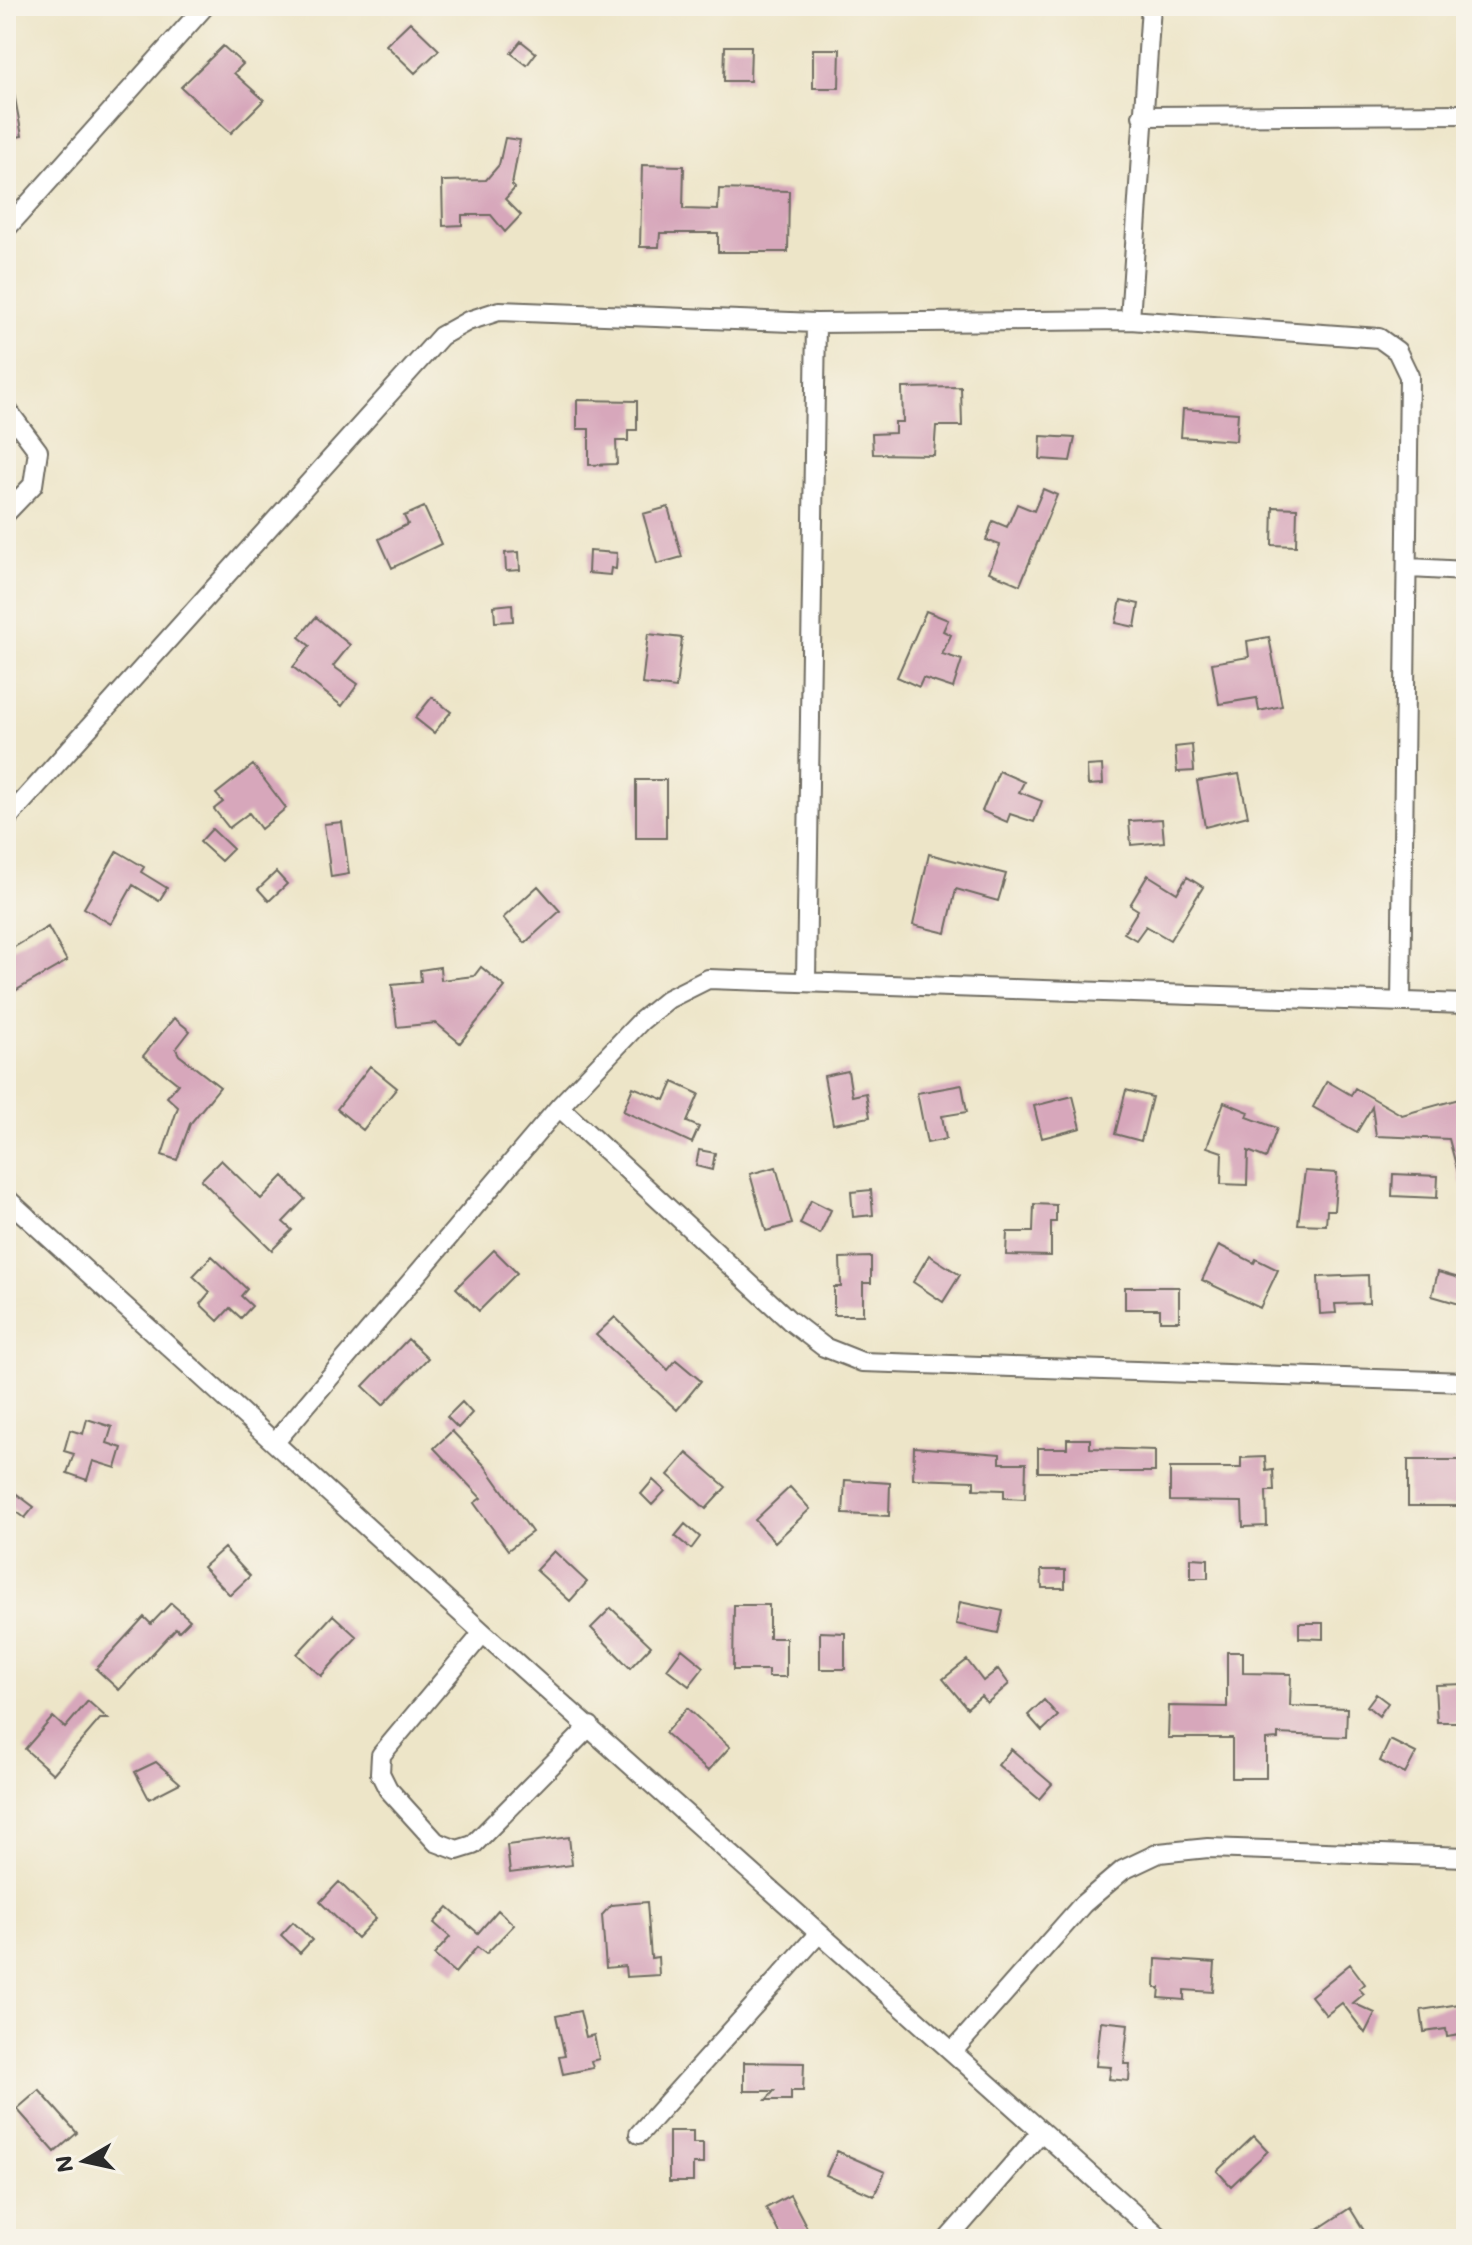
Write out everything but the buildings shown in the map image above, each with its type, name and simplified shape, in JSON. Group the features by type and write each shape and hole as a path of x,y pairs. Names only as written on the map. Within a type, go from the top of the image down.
{"street":[{"path":"6,229 205,6"},
{"path":"1130,320 1151,6"},
{"path":"1142,116 1466,114"},
{"path":"6,820 441,336 468,321 499,311 816,323 1130,320 1379,338 1397,351 1409,376 1410,568 1401,1002"},
{"path":"806,980 816,323"},
{"path":"6,408 38,451 33,485 6,513"},
{"path":"1410,568 1466,571"},
{"path":"275,1442 559,1107 641,1021 668,999 708,979 1466,1004"},
{"path":"559,1107 789,1320 824,1347 862,1362 1466,1382"},
{"path":"6,1198 483,1633 954,2050 1162,2239"},
{"path":"483,1633 381,1755 380,1773 388,1789 436,1842 457,1850 473,1845 590,1726"},
{"path":"954,2050 1083,1904 1123,1870 1159,1853 1208,1848 1466,1857"},
{"path":"639,2134 819,1933"},
{"path":"948,2239 1041,2132"}]}
